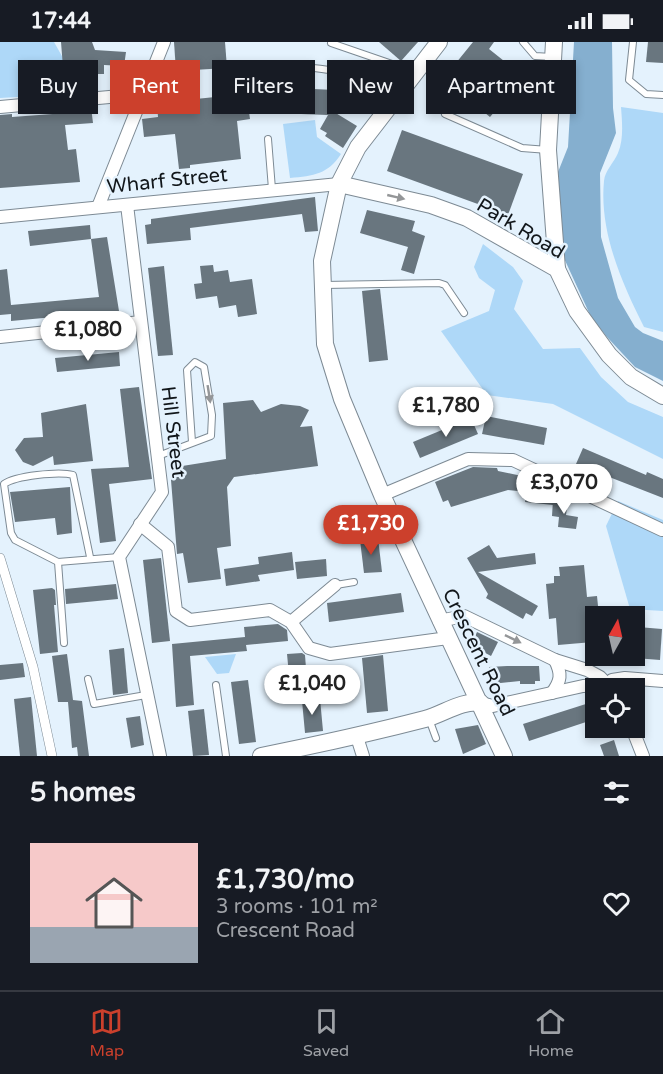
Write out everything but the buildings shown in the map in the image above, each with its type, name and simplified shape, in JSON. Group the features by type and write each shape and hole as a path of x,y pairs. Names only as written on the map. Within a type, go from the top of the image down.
{"main road":[{"name":"Crescent Road","path":"414,72 439,42"},
{"path":"553,50 548,150 557,269"},
{"name":"Crescent Road","path":"382,114 358,147 339,184 328,222 322,285 325,344 333,372 382,495 439,621 482,703 504,756"},
{"name":"Park Road","path":"339,184 431,205 467,218 557,269 577,310 609,355 631,377 663,396"},
{"path":"261,756 285,754 357,737 429,718 471,701 482,703"}],"street":[{"path":"156,60 164,42"},
{"path":"0,108 110,97"},
{"path":"98,207 134,114"},
{"name":"Wharf Street","path":"0,217 339,184"},
{"name":"Hill Street","path":"119,557 162,492 127,205"},
{"path":"0,338 141,322"},
{"path":"382,495 468,459 513,460 662,530"},
{"path":"140,524 168,547 176,611 190,620 270,610 291,622 309,648 330,654 448,638"},
{"path":"119,557 160,756"},
{"path":"0,558 33,667 52,756"},
{"path":"291,622 335,585"},
{"path":"439,621 464,616 555,660 587,670 598,678"},
{"path":"552,693 560,681 561,672 555,660"},
{"path":"645,680 663,681"},
{"path":"482,703 492,706 585,686"},
{"path":"357,737 363,756"},
{"path":"636,738 643,756"}],"lane":[{"path":"523,42 535,56 553,50"},
{"path":"633,42 629,80 646,94 663,95"},
{"path":"331,43 381,60"},
{"path":"445,114 522,148 548,150"},
{"path":"268,139 272,189"},
{"path":"322,285 439,283 444,285 464,313"},
{"path":"158,456 211,436 212,415 204,368 195,362 187,370 192,442"},
{"path":"90,557 73,475 66,473 10,480 4,484 11,533 15,540 46,553 58,562 90,557 119,557"},
{"path":"58,562 64,643"},
{"path":"335,585 354,582"},
{"path":"88,679 94,704 146,695"},
{"path":"216,685 226,756"},
{"path":"429,718 436,738"}],"shaded area":[{"path":"0,42 54,42 64,60 18,60 18,97 0,98"},
{"path":"574,42 612,42 613,108 616,133 600,173 601,237 618,298 635,327 663,341 663,381 635,367 591,317 563,256 558,172 568,147 570,114 576,114 576,60 573,60"},
{"path":"621,107 663,113 663,332 644,327 620,275 605,219 604,181 620,148"},
{"path":"315,120 317,137 341,154 331,166 320,173 290,178 283,124"},
{"path":"483,244 513,267 523,281 514,309 543,349 580,348 601,377 628,402 663,417 663,459 553,404 487,395 441,331 489,311 495,290 479,278 474,267"},
{"path":"618,501 663,520 663,611 645,610 645,606 629,606 606,526"},
{"path":"236,654 229,673 217,674 205,657"}]}
